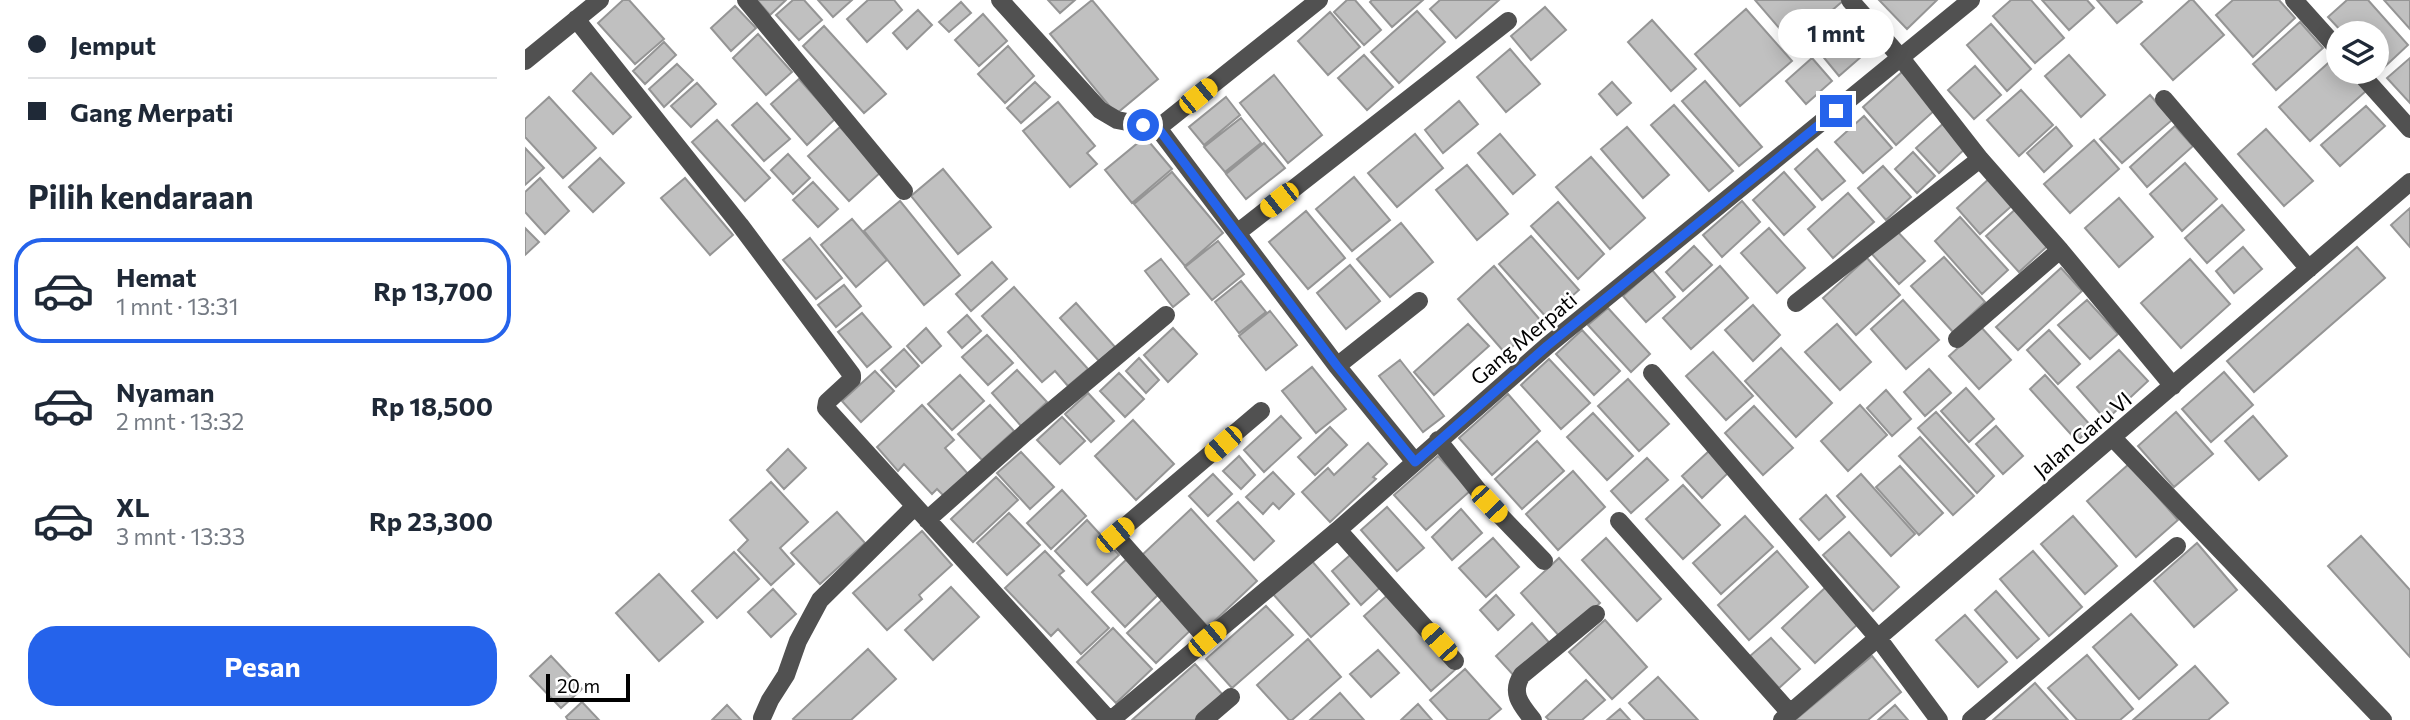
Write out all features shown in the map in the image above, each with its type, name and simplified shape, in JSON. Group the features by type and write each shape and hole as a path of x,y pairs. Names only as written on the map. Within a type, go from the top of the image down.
{"street":[{"path":"525,61 600,0"},
{"path":"746,0 904,191"},
{"path":"1000,0 1100,110 1118,120 1158,128 1337,366 1415,462"},
{"path":"1158,128 1319,0"},
{"path":"1850,0 1901,58 1980,159 2173,386"},
{"name":"Gang Merpati","path":"1110,720 1338,530 1547,346 1971,0"},
{"path":"2294,0 2326,36"},
{"path":"576,19 740,225 852,374 852,379 827,402 826,408 1110,720"},
{"path":"1237,233 1509,21"},
{"path":"2370,84 2410,129"},
{"path":"2164,99 2309,269"},
{"path":"1796,303 1980,159"},
{"name":"Jalan Garu VI","path":"1786,717 2410,183"},
{"path":"1957,339 2060,250"},
{"path":"1337,366 1419,301"},
{"path":"927,520 1024,433 1166,315"},
{"path":"1653,373 1878,638 1938,720"},
{"path":"1207,639 1115,535 1261,411"},
{"path":"2113,438 2382,720"},
{"path":"1438,440 1489,504 1544,561"},
{"path":"762,718 786,675 798,641 820,600 914,506"},
{"path":"1619,521 1786,717"},
{"path":"1338,530 1455,661"},
{"path":"1971,720 2177,546"},
{"path":"1533,720 1519,702 1517,683 1522,675 1596,614"},
{"path":"1204,720 1230,697"}],"building":[{"path":"623,0 629,0 664,39 635,64 598,23"},
{"path":"757,0 786,0 770,15"},
{"path":"793,0 804,0 822,20 799,40 776,15"},
{"path":"818,0 852,0 833,17"},
{"path":"868,0 894,0 902,10 867,42 847,19"},
{"path":"1048,0 1075,0 1060,13"},
{"path":"1092,0 1158,79 1116,114 1050,34"},
{"path":"1347,0 1355,0 1381,30 1364,45 1334,12"},
{"path":"1423,0 1392,27 1370,2"},
{"path":"1440,0 1499,0 1456,38 1430,9"},
{"path":"1755,0 1844,0 1793,44"},
{"path":"1879,0 1937,0 1907,29"},
{"path":"2011,0 2031,0 2064,38 2035,63 1993,16"},
{"path":"2042,0 2087,0 2094,8 2069,30"},
{"path":"2097,0 2140,0 2142,2 2117,23"},
{"path":"2193,0 2224,35 2173,80 2141,44"},
{"path":"2233,0 2279,0 2295,18 2253,57 2216,15"},
{"path":"2347,0 2368,0 2387,21 2332,21 2328,17"},
{"path":"2384,0 2410,0 2410,29"},
{"path":"961,2 971,13 949,32 939,22"},
{"path":"735,6 756,28 731,51 711,28"},
{"path":"1545,7 1566,30 1531,60 1511,36"},
{"path":"1746,9 1792,61 1740,106 1695,54"},
{"path":"918,10 932,25 907,49 893,33"},
{"path":"1417,11 1445,42 1399,83 1371,52"},
{"path":"1330,12 1360,47 1328,75 1298,41"},
{"path":"983,14 1007,41 979,66 955,40"},
{"path":"1853,15 1877,43 1839,76 1816,48"},
{"path":"1652,20 1696,69 1671,91 1628,42"},
{"path":"2300,22 2323,48 2276,90 2253,64"},
{"path":"1991,24 2031,69 2007,91 1967,45"},
{"path":"2389,24 2408,45 2389,63"},
{"path":"824,26 886,94 864,113 803,46"},
{"path":"758,34 792,72 766,95 733,58"},
{"path":"664,42 676,55 645,84 633,71"},
{"path":"1008,46 1034,76 1005,103 978,74"},
{"path":"1510,49 1540,84 1506,112 1477,77"},
{"path":"1364,55 1393,87 1367,110 1338,78"},
{"path":"2069,55 2105,95 2081,117 2045,76"},
{"path":"1812,58 1832,81 1806,104 1786,81"},
{"path":"2410,58 2410,103 2389,80 2389,76"},
{"path":"677,64 693,80 664,107 649,89"},
{"path":"2326,65 2326,84 2360,84 2366,91 2310,141 2279,107"},
{"path":"1975,66 2001,95 1974,119 1948,90"},
{"path":"1902,72 1936,109 1896,145 1863,107"},
{"path":"591,73 631,117 613,134 573,91"},
{"path":"1274,75 1322,135 1288,163 1240,103"},
{"path":"799,79 835,119 807,145 771,104"},
{"path":"1705,81 1762,147 1739,166 1682,101"},
{"path":"1035,82 1050,97 1021,123 1007,108"},
{"path":"1612,82 1631,103 1617,115 1599,94"},
{"path":"697,83 716,104 691,127 671,106"},
{"path":"2021,90 2053,125 2019,156 1987,120"},
{"path":"2150,95 2172,120 2122,163 2100,139"},
{"path":"549,97 596,148 563,178 525,137 525,119"},
{"path":"1226,97 1240,115 1204,145 1189,127"},
{"path":"1459,101 1478,124 1443,153 1425,130"},
{"path":"1058,102 1095,146 1087,153 1097,164 1070,187 1023,131"},
{"path":"757,103 790,139 764,161 732,125"},
{"path":"1674,105 1733,171 1709,191 1651,125"},
{"path":"2366,106 2385,126 2340,166 2321,145"},
{"path":"1864,116 1892,148 1863,173 1835,142"},
{"path":"1241,118 1261,143 1225,172 1204,147"},
{"path":"717,120 770,178 745,201 692,142"},
{"path":"1946,121 1968,146 1939,173 1916,148"},
{"path":"2175,126 2193,146 2147,187 2130,167"},
{"path":"840,127 881,172 849,201 808,156"},
{"path":"1627,127 1669,175 1643,198 1601,149"},
{"path":"2056,127 2072,146 2044,172 2027,153"},
{"path":"2266,129 2313,181 2284,206 2238,154"},
{"path":"1415,134 1443,168 1397,207 1368,173"},
{"path":"1500,134 1535,175 1513,194 1478,153"},
{"path":"1145,137 1172,169 1132,203 1105,170"},
{"path":"2094,140 2119,169 2070,213 2044,184"},
{"path":"1264,143 1285,168 1246,199 1226,174"},
{"path":"525,148 544,168 525,185"},
{"path":"1817,149 1845,181 1822,200 1795,169"},
{"path":"1913,152 1935,176 1917,193 1895,169"},
{"path":"788,154 810,178 793,194 771,170"},
{"path":"1591,157 1645,218 1610,249 1556,187"},
{"path":"600,158 624,183 593,212 569,187"},
{"path":"2185,163 2217,199 2182,231 2150,194"},
{"path":"1467,165 1508,214 1477,240 1436,190"},
{"path":"1883,166 1911,197 1886,220 1858,188"},
{"path":"943,169 991,227 958,254 911,196"},
{"path":"1172,172 1223,233 1185,266 1134,204"},
{"path":"1784,172 1815,207 1784,235 1753,200"},
{"path":"1354,177 1390,220 1352,251 1316,209"},
{"path":"1991,177 2015,203 1980,234 1957,208"},
{"path":"540,178 569,211 545,234 525,212 525,192"},
{"path":"685,178 733,235 710,255 661,198"},
{"path":"813,182 838,209 818,227 793,200"},
{"path":"1848,193 1874,222 1833,258 1808,229"},
{"path":"2119,198 2153,237 2119,267 2085,228"},
{"path":"900,201 960,275 924,305 864,231"},
{"path":"1742,201 1760,222 1722,257 1703,235"},
{"path":"1558,202 1604,254 1578,279 1531,226"},
{"path":"2222,205 2244,230 2207,263 2185,238"},
{"path":"2019,206 2052,242 2019,272 1986,236"},
{"path":"2410,208 2410,247 2391,225"},
{"path":"1306,211 1345,258 1308,289 1269,242"},
{"path":"1960,217 2008,270 1982,294 1935,241"},
{"path":"852,219 887,260 856,287 821,245"},
{"path":"1401,223 1433,262 1390,297 1357,259"},
{"path":"525,228 539,242 525,255"},
{"path":"1769,228 1805,268 1777,293 1741,253"},
{"path":"1896,230 1925,261 1899,284 1871,253"},
{"path":"1531,236 1579,290 1547,318 1499,264"},
{"path":"810,238 842,278 816,299 783,260"},
{"path":"1218,241 1244,274 1212,300 1185,267"},
{"path":"1694,246 1712,265 1683,291 1666,272"},
{"path":"2243,247 2262,269 2234,293 2216,271"},
{"path":"2357,247 2385,278 2254,392 2227,361"},
{"path":"1944,257 1985,302 1953,332 1911,286"},
{"path":"1867,258 1900,295 1856,335 1823,298"},
{"path":"1161,259 1189,294 1173,307 1145,271"},
{"path":"2190,259 2230,304 2181,348 2141,303"},
{"path":"992,262 1007,279 971,311 956,294"},
{"path":"1350,265 1380,301 1346,329 1317,293"},
{"path":"1494,266 1541,321 1505,353 1458,299"},
{"path":"1720,266 1748,298 1691,349 1663,318"},
{"path":"2061,268 2082,291 2018,350 1996,327"},
{"path":"1652,270 1675,297 1646,322 1623,296"},
{"path":"1241,281 1266,312 1239,333 1215,302"},
{"path":"844,285 861,306 836,327 818,305"},
{"path":"1014,287 1088,369 1068,386 1055,371 1042,382 982,316"},
{"path":"1903,300 1939,340 1906,369 1871,329"},
{"path":"2087,300 2118,334 2090,359 2058,325"},
{"path":"1076,303 1115,347 1099,361 1060,318"},
{"path":"1753,305 1780,335 1753,361 1725,330"},
{"path":"1608,308 1650,354 1631,372 1588,325"},
{"path":"1270,311 1297,345 1266,370 1239,336"},
{"path":"862,313 891,347 867,367 838,332"},
{"path":"967,315 981,331 962,348 948,332"},
{"path":"1468,324 1489,346 1434,395 1414,372"},
{"path":"1837,324 1871,362 1840,390 1805,352"},
{"path":"1981,327 2011,360 1979,389 1949,356"},
{"path":"926,328 941,346 922,363 907,346"},
{"path":"1173,328 1197,354 1168,382 1144,355"},
{"path":"1582,330 1620,371 1594,395 1556,354"},
{"path":"2049,330 2080,364 2058,384 2027,350"},
{"path":"987,335 1013,363 988,385 962,357"},
{"path":"1781,348 1832,403 1796,437 1745,381"},
{"path":"904,349 919,366 896,387 881,370"},
{"path":"2119,350 2148,381 2106,420 2077,387"},
{"path":"1713,352 1753,396 1726,420 1686,376"},
{"path":"1139,358 1159,380 1146,393 1126,371"},
{"path":"1549,359 1590,403 1561,429 1521,385"},
{"path":"1400,360 1444,416 1423,432 1379,376"},
{"path":"1312,367 1346,409 1316,433 1282,391"},
{"path":"1929,369 1951,393 1925,416 1904,392"},
{"path":"1017,370 1047,402 1021,426 992,393"},
{"path":"875,371 894,391 861,422 842,401"},
{"path":"2224,372 2253,405 2211,442 2182,409"},
{"path":"1119,373 1144,399 1125,417 1100,391"},
{"path":"960,375 984,401 952,430 928,404"},
{"path":"2045,375 2092,427 2077,441 2030,389"},
{"path":"1628,379 1669,424 1639,451 1598,406"},
{"path":"1966,388 1994,419 1969,442 1941,411"},
{"path":"1886,390 1911,419 1892,436 1867,408"},
{"path":"1088,393 1114,421 1091,442 1065,414"},
{"path":"1508,394 1540,431 1492,475 1459,438"},
{"path":"922,405 954,440 945,448 969,475 945,497 937,489 932,494 904,464 898,471 877,447"},
{"path":"990,405 1014,431 982,460 958,434"},
{"path":"1860,405 1887,435 1848,471 1821,441"},
{"path":"1754,406 1793,448 1763,475 1725,433"},
{"path":"1936,412 1994,476 1977,493 1918,428"},
{"path":"2176,412 2213,454 2174,487 2138,446"},
{"path":"1593,413 1633,456 1607,480 1567,437"},
{"path":"1281,416 1301,438 1264,472 1244,450"},
{"path":"2253,416 2287,456 2259,480 2225,441"},
{"path":"1062,417 1085,441 1060,464 1037,440"},
{"path":"1133,420 1174,464 1136,500 1095,456"},
{"path":"1996,426 2023,456 2003,474 1976,444"},
{"path":"1330,427 1347,445 1315,475 1298,457"},
{"path":"1920,437 1974,496 1953,515 1899,456"},
{"path":"1537,441 1564,471 1522,509 1495,479"},
{"path":"1368,443 1387,464 1373,477 1376,479 1330,522 1302,492 1328,468 1334,475"},
{"path":"788,449 806,468 784,489 767,470"},
{"path":"1709,451 1728,473 1702,498 1682,476"},
{"path":"1021,452 1054,487 1030,509 997,473"},
{"path":"1239,456 1255,475 1241,489 1223,471"},
{"path":"1438,456 1470,491 1426,530 1394,495"},
{"path":"1647,458 1668,480 1631,513 1611,491"},
{"path":"2129,464 2178,520 2136,557 2087,501"},
{"path":"1900,466 1943,513 1919,535 1876,487"},
{"path":"1573,471 1605,507 1558,550 1526,514"},
{"path":"1273,472 1294,494 1279,509 1273,503 1263,514 1246,497"},
{"path":"1213,474 1232,494 1208,516 1189,496"},
{"path":"1861,474 1915,534 1891,556 1837,496"},
{"path":"996,477 1018,500 973,542 951,519"},
{"path":"771,482 808,522 780,548 794,564 771,585 738,550 748,540 730,520"},
{"path":"1683,485 1720,525 1683,559 1646,519"},
{"path":"1062,490 1086,516 1051,549 1027,523"},
{"path":"1826,495 1845,517 1819,540 1800,519"},
{"path":"1238,502 1274,541 1254,560 1217,521"},
{"path":"1387,507 1424,548 1397,571 1361,530"},
{"path":"1191,509 1257,581 1208,627 1141,556"},
{"path":"1461,509 1482,533 1452,560 1432,537"},
{"path":"837,512 865,543 820,584 791,553"},
{"path":"1009,513 1040,545 1007,575 977,543"},
{"path":"1745,516 1773,547 1721,594 1693,563"},
{"path":"2073,516 2117,566 2085,594 2041,544"},
{"path":"1087,520 1119,555 1087,585 1055,551"},
{"path":"922,531 952,565 919,595 922,599 887,630 853,593"},
{"path":"1849,532 1899,587 1873,611 1823,555"},
{"path":"2361,536 2410,590 2410,657 2328,566"},
{"path":"1493,538 1519,567 1486,597 1459,568"},
{"path":"1606,538 1661,599 1637,621 1582,560"},
{"path":"2197,543 2237,590 2194,627 2154,581"},
{"path":"1356,550 1385,583 1361,605 1332,571"},
{"path":"1045,551 1064,571 1059,575 1109,628 1081,654 1058,629 1051,636 1005,588"},
{"path":"1777,551 1808,587 1749,640 1718,605"},
{"path":"2033,551 2082,607 2049,636 2000,579"},
{"path":"734,552 759,579 717,618 692,591"},
{"path":"1128,558 1160,593 1125,627 1092,592"},
{"path":"1559,558 1600,603 1561,638 1521,593"},
{"path":"1311,560 1349,604 1311,637 1273,594"},
{"path":"659,574 703,622 659,661 616,613"},
{"path":"951,587 979,617 933,660 905,630"},
{"path":"1826,587 1859,623 1815,663 1782,628"},
{"path":"773,589 796,614 771,637 748,612"},
{"path":"1996,591 2039,639 2017,658 1975,610"},
{"path":"1390,593 1457,668 1431,691 1364,616"},
{"path":"1167,595 1195,626 1156,663 1127,633"},
{"path":"1496,595 1514,615 1498,630 1480,610"},
{"path":"1266,606 1293,635 1232,688 1206,659"},
{"path":"2131,614 2177,665 2139,699 2093,647"},
{"path":"1965,615 2007,662 1978,687 1936,640"},
{"path":"1605,620 1647,667 1612,699 1569,652"},
{"path":"1532,623 1553,647 1517,679 1496,656"},
{"path":"1113,628 1152,669 1116,703 1077,662"},
{"path":"1771,638 1800,669 1779,688 1750,656"},
{"path":"1308,639 1341,677 1289,720 1257,685"},
{"path":"868,649 896,679 851,720 793,719"},
{"path":"1378,650 1399,673 1371,697 1350,674"},
{"path":"2087,655 2133,709 2120,720 2077,720 2048,688"},
{"path":"551,656 582,689 561,708 530,676"},
{"path":"1872,656 1901,692 1868,720 1795,720"},
{"path":"1195,664 1223,695 1195,720 1132,720"},
{"path":"2195,666 2228,703 2208,720 2133,720"},
{"path":"1465,669 1501,709 1488,720 1448,720 1430,700"},
{"path":"1658,677 1698,720 1645,720 1629,703"},
{"path":"1586,680 1605,700 1582,720 1549,720 1546,717"},
{"path":"2035,683 2068,720 1993,720"},
{"path":"1340,693 1364,720 1310,720"},
{"path":"582,702 599,720 568,720 566,717"},
{"path":"1418,704 1432,720 1401,720"},
{"path":"727,705 741,720 712,720"},
{"path":"1895,705 1908,720 1878,720"},
{"path":"1620,709 1630,720 1607,720"}],"route":[{"path":"1143,125 1158,128 1337,366 1415,462 1547,346 1836,111"}]}
